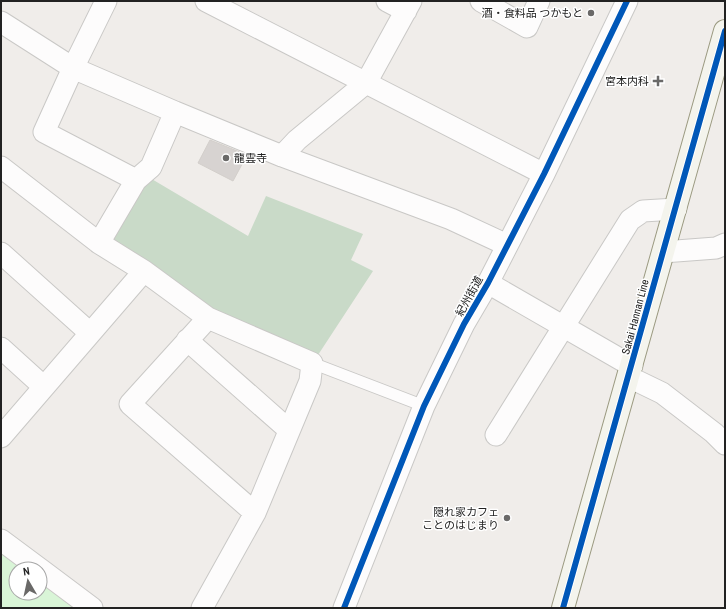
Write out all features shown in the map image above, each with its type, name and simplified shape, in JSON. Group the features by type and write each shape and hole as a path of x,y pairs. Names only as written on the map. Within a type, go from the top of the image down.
{"main road":[{"name":"Sakai Hannan Line","path":"563,608 663,252 720,65 725,31"}],"street":[{"path":"106,1 72,68 44,132 136,180"},
{"path":"206,1 544,174"},
{"path":"282,156 297,140 366,82 408,6 387,1"},
{"path":"481,1 527,27 540,1"},
{"name":"紀州街道","path":"344,608 424,406 464,324 488,283 544,174 627,1"},
{"path":"1,22 72,68 282,156 451,219 507,245"},
{"path":"99,243 136,180 152,167 175,112"},
{"path":"1,167 99,243 144,271 208,318 312,363 310,381 255,513 202,608"},
{"path":"496,435 630,220 644,211 676,209"},
{"path":"663,252 722,243"},
{"path":"1,253 90,333"},
{"path":"1,437 144,271"},
{"path":"488,283 564,326 662,393 714,433 725,444"},
{"path":"208,318 130,404 255,513"},
{"path":"187,340 289,430"},
{"path":"1,348 44,387"},
{"path":"1,540 29,561"},
{"path":"48,575 92,608"}],"lane":[{"path":"312,363 424,406"}],"green space":[{"path":"150,178 248,236 266,196 363,234 351,260 373,271 318,355 216,310 111,242"},
{"path":"1,551 14,561 8,561 8,601 48,601 48,587 74,608 1,608"}],"building":[{"path":"210,140 247,155 233,181 198,163"}],"cycle path":[{"path":"344,608 424,406 464,324 488,283 544,174 627,1"},
{"path":"563,608 725,31"}],"place":[{"name":"酒・食料品 つかもと","path":"591,13"},
{"name":"宮本内科","path":"658,81"},
{"name":"龍雲寺","path":"226,158"},
{"name":"隠れ家カフェ ことのはじまり","path":"507,518"}]}
